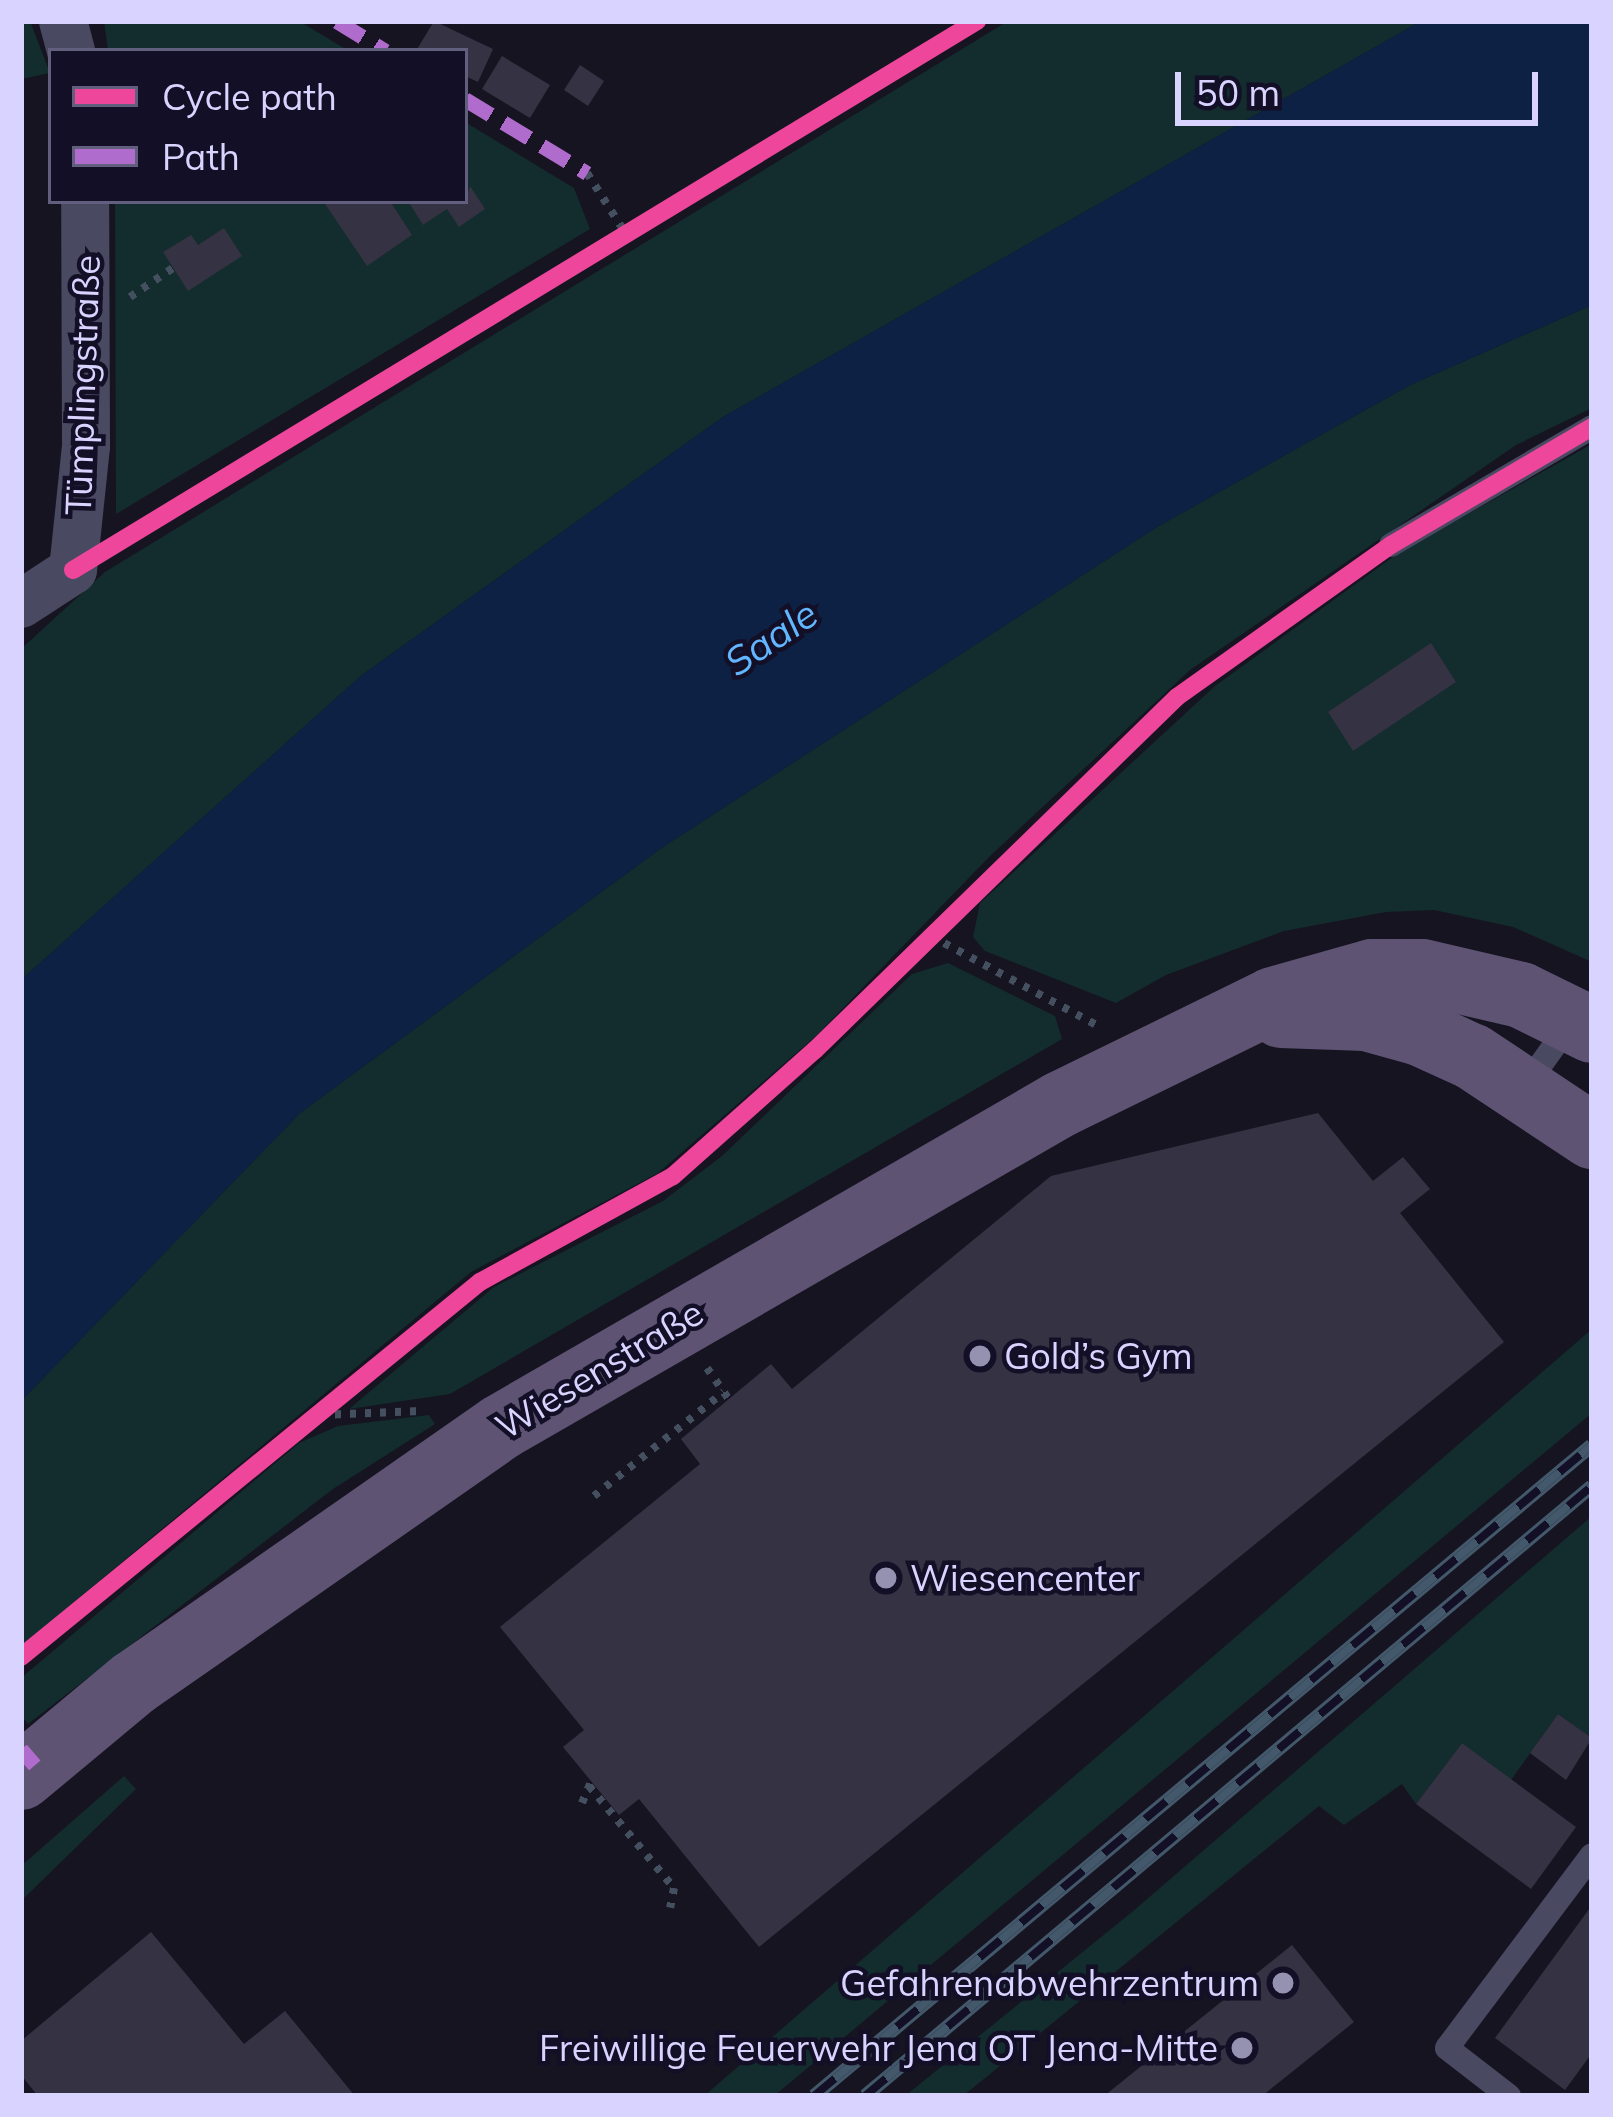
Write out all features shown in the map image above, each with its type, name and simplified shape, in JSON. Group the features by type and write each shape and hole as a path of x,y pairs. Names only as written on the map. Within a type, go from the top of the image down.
{"main road":[{"name":"Wiesenstraße","path":"21,1777 153,1669 501,1426 1061,1104 1219,1026 1318,984 1372,972 1472,978 1586,1016"},
{"name":"Wiesenstraße","path":"1219,1026 1267,1015 1366,1018 1455,1049 1592,1136"}],"street":[{"name":"Tümplingstraße","path":"21,604 73,570 86,446 85,204"}],"lane":[{"path":"1391,545 1592,427"},
{"path":"1523,1090 1586,1016"},
{"path":"1509,2096 1447,2048 1592,1855"}],"path":[{"path":"587,173 626,233"},
{"path":"931,936 1098,1026"},
{"path":"594,1496 726,1396 706,1367"},
{"path":"320,1415 427,1410"},
{"path":"582,1803 590,1783 674,1888 670,1907"}],"green space":[{"path":"21,21 30,21 48,73 21,79"},
{"path":"104,21 299,21 344,48 108,48"},
{"path":"1008,21 1421,21 723,417 362,675 21,980 21,649 105,572"},
{"path":"468,124 574,188 590,229 116,514 115,204 468,204"},
{"path":"1592,305 1592,408 1516,445 1190,670 990,856 817,1035 658,1173 471,1272 21,1646 21,1401 300,1113 660,849 1157,527 1410,385"},
{"path":"1592,444 1592,962 1513,927 1434,910 1386,912 1284,931 1166,975 1116,1003 985,951 973,937 980,903 1215,686 1397,554"},
{"path":"948,963 1055,1016 1062,1039 450,1394 349,1409 494,1287 663,1201 722,1156 912,974"},
{"path":"1592,1329 1592,1413 774,2096 704,2096"},
{"path":"429,1415 435,1424 333,1489 28,1724 21,1715 21,1678 299,1443 338,1426"},
{"path":"1592,1516 1592,1738 1558,1714 1511,1780 1462,1743 1416,1804 1402,1784 1344,1825 1319,1806 963,2096 905,2096 1132,1912"},
{"path":"124,1776 136,1789 21,1901 21,1866"}],"water":[{"name":"Saale","path":"1421,21 1592,21 1592,305 1410,385 1157,527 660,849 300,1113 21,1401 21,980 362,675 723,417"}],"building":[{"path":"434,21 493,49 478,82 468,77 468,48 418,48"},
{"path":"502,56 550,85 530,118 482,89"},
{"path":"580,65 604,81 588,106 564,90"},
{"path":"470,186 485,209 459,227 447,209 423,225 410,204 468,204"},
{"path":"325,204 392,204 412,235 367,266"},
{"path":"224,228 242,256 188,291 163,252 191,235 198,245"},
{"path":"1431,643 1456,682 1353,751 1328,712"},
{"name":"Wiesencenter","path":"1318,1113 1373,1181 1403,1157 1430,1189 1400,1213 1504,1342 759,1947 639,1799 619,1815 563,1747 584,1730 500,1627 700,1464 681,1439 771,1364 792,1389 1051,1176"},
{"path":"1558,1714 1592,1738 1566,1780 1530,1753"},
{"path":"1462,1743 1576,1827 1531,1889 1416,1804"},
{"path":"1592,1905 1592,2053 1565,2090 1495,2038"},
{"path":"151,1932 244,2044 285,2011 355,2096 38,2096 21,2075 21,2041"},
{"name":"Gefahrenabwehrzentrum","path":"1292,1945 1354,2022 1297,2068 1262,2096 1104,2096"}],"railway":[{"path":"814,2096 1592,1445"},
{"path":"865,2096 1592,1486"}],"marked path":[{"path":"337,21 381,48"},
{"path":"468,101 587,173"},
{"path":"21,1749 35,1765"}],"cycle path":[{"path":"73,570 977,21"},
{"path":"21,1657 480,1282 673,1176 815,1050 1177,697 1391,545 1592,427"}],"place":[{"name":"Gold’s Gym","path":"980,1356"},
{"name":"Wiesencenter","path":"886,1578"},
{"name":"Gefahrenabwehrzentrum","path":"1283,1983"},
{"name":"Freiwillige Feuerwehr Jena OT Jena-Mitte","path":"1242,2048"}]}
